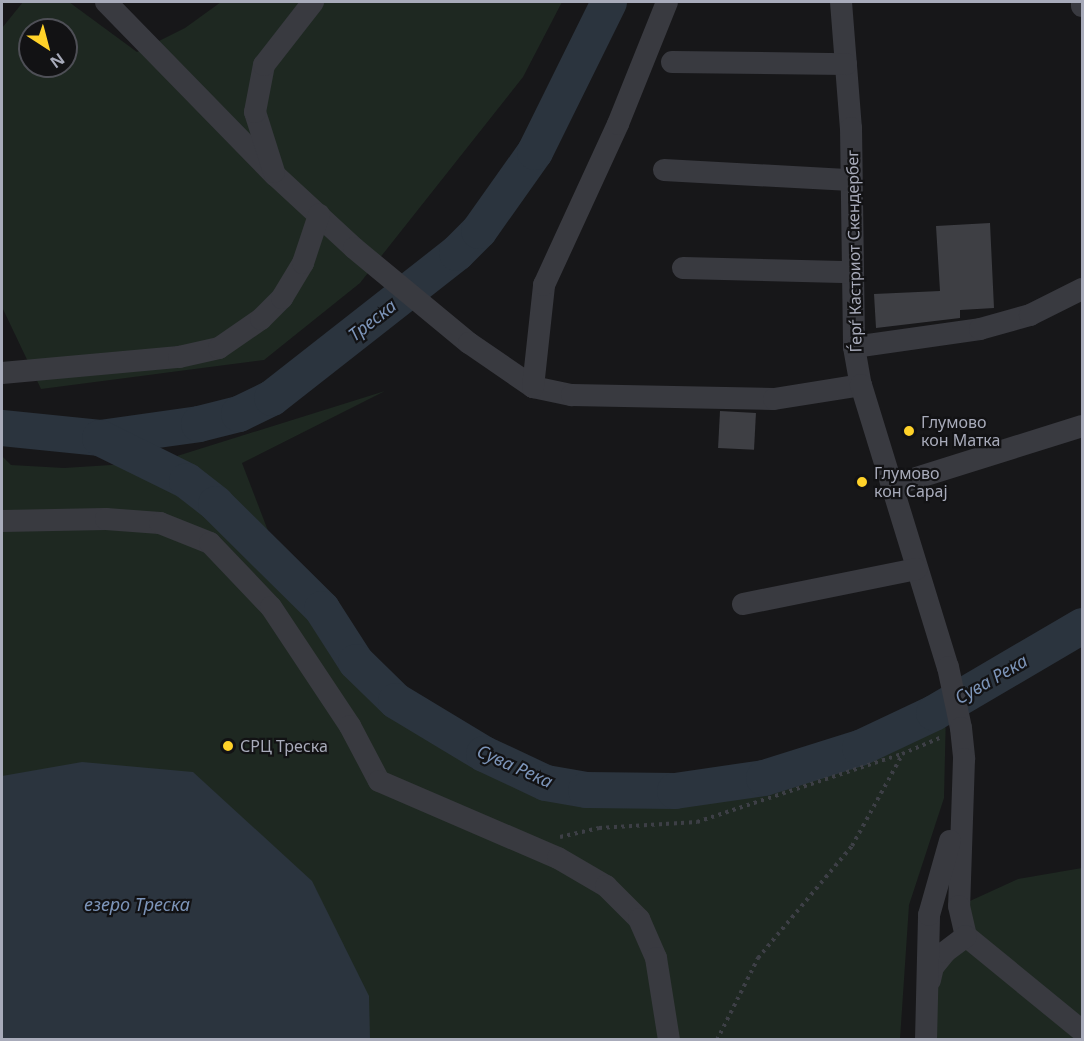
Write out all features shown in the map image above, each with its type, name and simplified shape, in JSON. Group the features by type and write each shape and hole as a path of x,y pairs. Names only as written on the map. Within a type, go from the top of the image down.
{"street":[{"path":"106,2 275,176 354,248 469,343 533,387 572,395 774,399 861,385"},
{"path":"275,176 255,112 264,65 313,2"},
{"path":"533,387 544,285 618,124 667,2"},
{"name":"Ѓерѓ Кастриот Скендербег","path":"841,2 851,180 854,347 861,385 894,485 917,569 948,667 962,728 964,759 960,805"},
{"path":"1082,2 1083,6"},
{"path":"672,62 846,64"},
{"path":"664,170 851,180"},
{"path":"2,373 179,357 219,348 261,319 282,298 303,263 319,215"},
{"path":"683,268 852,272"},
{"path":"854,347 980,329 1030,315 1083,289"},
{"path":"894,485 1083,426"},
{"path":"2,521 106,519 160,523 210,543 271,607 350,726 379,781 528,844 606,886 639,919 656,958 669,1040"},
{"path":"743,604 917,569"},
{"path":"960,805 958,889 966,936 1083,1031"},
{"path":"926,1040 929,915 960,805"},
{"path":"928,987 933,967 966,936"}],"path":[{"path":"528,844 600,828 697,822 902,754 962,728"},
{"path":"717,1040 758,958 852,846 902,754"}],"shaded area":[{"path":"23,2 69,2 137,52 185,28 221,2 562,2 523,77 360,283 264,360 41,389 2,307 2,28"},
{"name":"СРЦ Треска","path":"385,391 242,463 285,575 339,637 460,752 582,786 704,784 860,740 946,711 944,798 909,905 900,1039 2,1039 2,456 11,465 64,468 158,462"},
{"path":"1082,868 1082,1039 926,1040 928,987 966,936 959,906 1018,879"}],"water":[{"name":"езеро Треска","path":"82,762 193,772 312,881 369,996 370,1039 2,1039 2,776"}],"building":[{"path":"990,223 994,308 960,310 960,318 876,328 874,294 940,291 936,226"},
{"path":"720,411 756,413 754,450 718,448"}],"waterway":[{"name":"Треска","path":"2,428 100,438 199,424 239,414 272,398 457,253 479,231 535,152 609,2"},
{"name":"Сува Река","path":"100,438 187,481 216,504 322,609 356,662 396,701 484,754 546,783 586,790 675,791 764,778 860,748 934,713 1082,626"}],"place":[{"name":"Глумово кон Матка","path":"909,431"},
{"name":"Глумово кон Сарај","path":"862,482"},
{"name":"СРЦ Треска","path":"228,746"}]}
